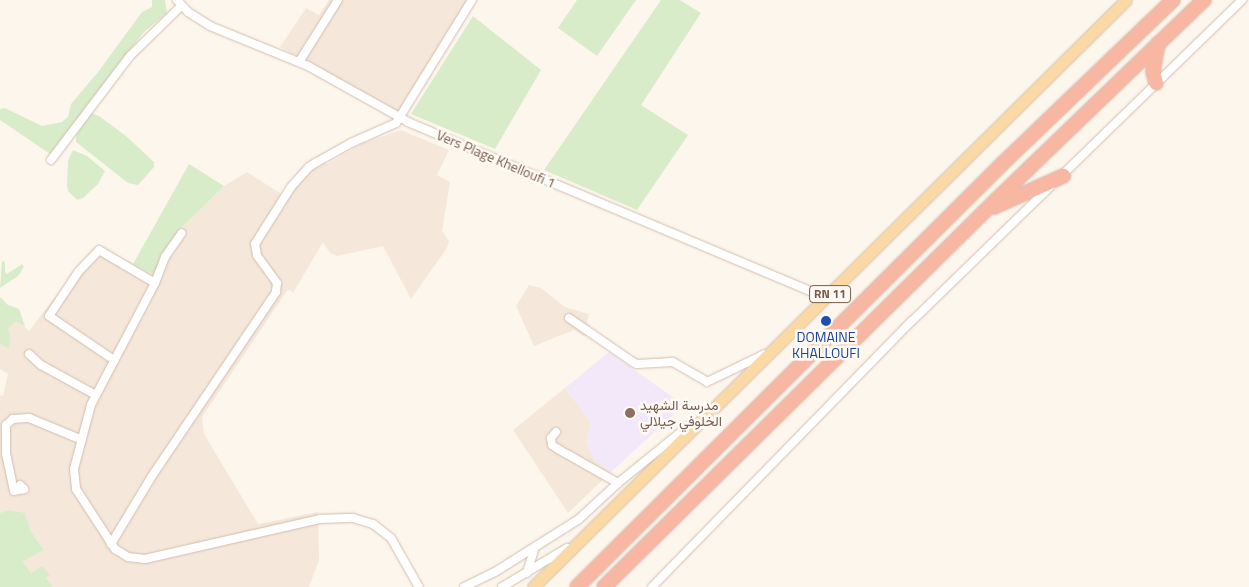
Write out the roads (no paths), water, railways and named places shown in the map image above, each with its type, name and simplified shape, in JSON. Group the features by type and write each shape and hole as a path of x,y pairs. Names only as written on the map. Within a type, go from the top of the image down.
{"highway":[{"path":"577,587 988,178 1173,0"},
{"path":"604,587 982,213 1204,0"},
{"path":"1156,83 1153,72 1158,43"},
{"path":"982,213 1063,176"}],"main road":[{"name":"RN 11","path":"533,587 1126,0"}],"street":[{"path":"299,62 338,0"},
{"path":"111,544 152,476 276,292 277,282 257,255 255,244 291,187 317,162 351,142 392,126 399,118 472,0"},
{"path":"652,587 911,322 1242,0"},
{"path":"52,160 130,56 179,3"},
{"name":"Vers Plage Khelloufi 1","path":"179,3 210,26 299,62 399,118 826,298"},
{"path":"182,233 165,257 155,283 96,395 74,469 76,489 111,544 115,549 128,557 145,559 320,519 353,518 373,524 387,534 419,587"},
{"path":"114,360 48,316 79,271 98,250 155,283"},
{"path":"569,318 633,362 638,364 673,362 706,382 771,351"},
{"path":"29,354 40,364 96,395"},
{"path":"464,587 495,572 585,514 618,483 722,398"},
{"path":"20,485 24,488 14,490 6,454 6,425 13,419 29,418 82,440"},
{"path":"556,432 551,438 552,445 618,483"},
{"path":"502,587 583,538"},
{"path":"527,573 535,546"}],"place":[{"name":"DOMAINE KHALLOUFI","path":"826,321"},
{"name":"مدرسة الشهيد الخلوفي جيلالي","path":"630,413"}]}
